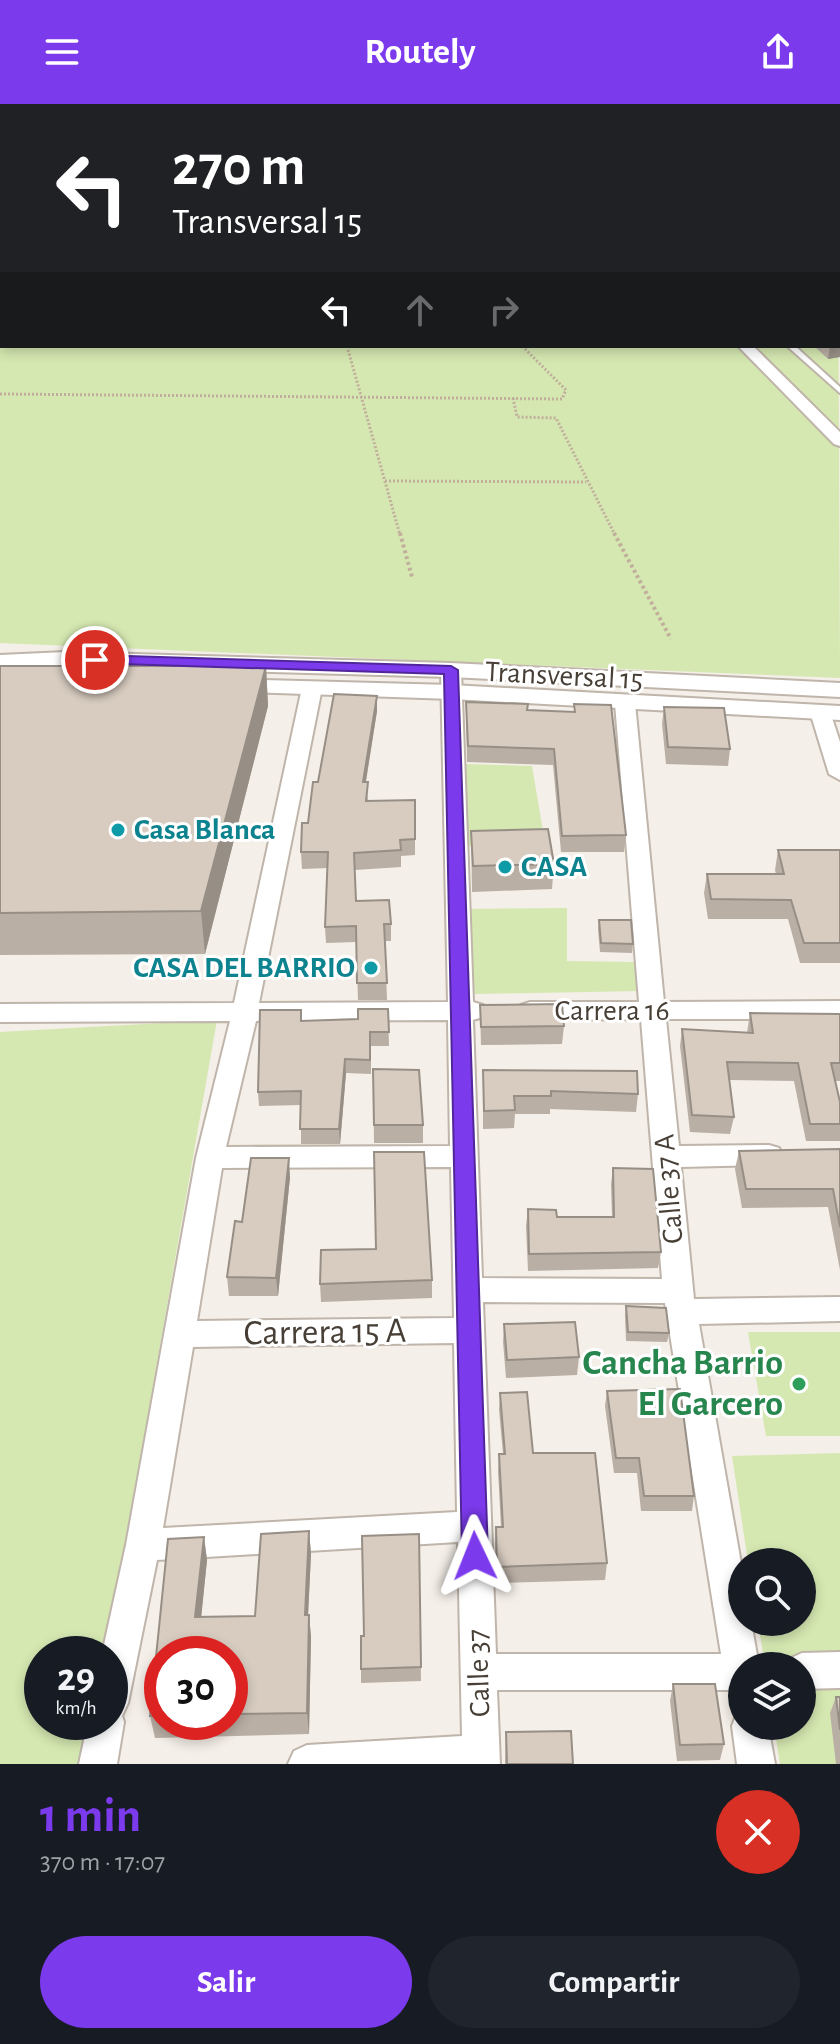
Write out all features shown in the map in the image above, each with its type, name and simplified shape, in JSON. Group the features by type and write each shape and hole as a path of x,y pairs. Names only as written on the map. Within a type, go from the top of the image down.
{"street":[{"path":"747,348 840,441"},
{"name":"Transversal 15","path":"0,662 65,659 452,681 840,690"},
{"name":"Transversal 15","path":"0,683 312,688 452,681 625,703 830,712"},
{"name":"Calle 37","path":"452,681 481,1759"},
{"path":"124,1636 181,1334 210,1158 245,1012 312,688"},
{"name":"Calle 37 A","path":"625,703 650,1011 680,1302 739,1652"},
{"path":"830,712 840,774"},
{"name":"Carrera 16","path":"0,1013 840,1010"},
{"path":"667,1157 793,1155"},
{"path":"210,1158 465,1156"},
{"path":"468,1290 840,1309"},
{"name":"Carrera 15 A","path":"181,1334 469,1330"},
{"path":"143,1545 475,1526"},
{"path":"816,1671 840,1670"},
{"path":"479,1672 728,1672"},
{"path":"98,1764 103,1740"},
{"path":"752,1740 756,1764"},
{"path":"307,1764 481,1759"}],"lane":[{"path":"793,348 840,391"}],"path":[{"path":"348,348 412,577"},
{"path":"0,394 562,399 566,390 524,348"},
{"path":"513,398 517,417 556,418 586,482 671,639"},
{"path":"385,481 586,482"}],"green space":[{"path":"0,348 839,348 840,678 0,643"},
{"path":"464,764 532,766 545,843 463,846"},
{"path":"567,908 567,961 636,962 640,991 475,994 466,909"},
{"path":"217,1020 109,1636 24,1636 24,1740 91,1740 87,1764 0,1764 0,1032"},
{"name":"Cancha Barrio El Garcero","path":"748,1332 840,1332 840,1436 766,1436"},
{"path":"840,1453 840,1764 780,1764 776,1740 816,1740 816,1652 763,1652 760,1636 816,1636 816,1548 746,1548 732,1456"}],"building":[{"name":"Casa Blanca","path":"0,666 266,666 201,911 0,913"},
{"path":"334,694 377,696 363,782 368,782 366,801 415,800 415,839 400,840 401,850 354,853 356,901 389,900 391,924 384,924 387,983 357,983 356,926 325,927 328,852 301,852 302,823 308,823 313,782 318,782"},
{"path":"466,702 528,704 527,710 575,712 574,704 611,705 626,835 562,836 554,749 468,746"},
{"path":"664,707 724,708 730,749 668,747"},
{"path":"548,829 554,864 473,866 471,831"},
{"path":"778,850 840,850 840,943 804,943 791,900 711,899 707,874 784,874"},
{"path":"599,920 631,920 633,944 601,943"},
{"path":"562,1004 564,1026 481,1027 480,1005"},
{"path":"358,1009 388,1009 389,1032 370,1032 370,1060 345,1059 339,1129 300,1129 301,1091 258,1092 260,1010 301,1010 301,1021 358,1019"},
{"path":"750,1013 840,1014 840,1063 831,1063 840,1102 840,1124 810,1124 798,1063 727,1062 734,1117 692,1115 682,1029 753,1033"},
{"path":"373,1069 419,1070 423,1125 374,1125"},
{"path":"483,1070 637,1071 638,1094 551,1091 551,1096 514,1096 515,1110 484,1111"},
{"path":"840,1149 840,1227 833,1189 746,1189 739,1151"},
{"path":"374,1152 424,1152 432,1280 320,1284 321,1250 376,1249"},
{"path":"251,1158 289,1158 276,1278 227,1277 235,1221 242,1222"},
{"path":"613,1168 653,1169 661,1252 529,1254 528,1209 556,1210 557,1217 614,1217"},
{"path":"626,1306 666,1308 669,1333 628,1332"},
{"path":"575,1322 579,1357 507,1360 504,1324"},
{"path":"680,1389 694,1496 644,1496 639,1458 616,1458 607,1391"},
{"path":"527,1392 533,1453 595,1453 607,1563 497,1567 496,1527 503,1527 499,1454 505,1454 500,1393"},
{"path":"309,1531 305,1615 309,1615 307,1713 248,1714 248,1636 158,1636 168,1539 204,1537 195,1617 255,1616 261,1534"},
{"path":"419,1534 421,1667 361,1669 361,1636 364,1636 362,1536"},
{"path":"673,1684 715,1684 724,1744 680,1745"},
{"path":"836,1697 840,1697 840,1730"},
{"path":"571,1731 573,1764 507,1764 506,1732"}],"place":[{"name":"Casa Blanca","path":"118,830"},
{"name":"CASA","path":"505,867"},
{"name":"CASA DEL BARRIO","path":"371,968"},
{"name":"Cancha Barrio El Garcero","path":"799,1384"}],"route":[{"path":"95,660 451,670 475,1556"}]}
